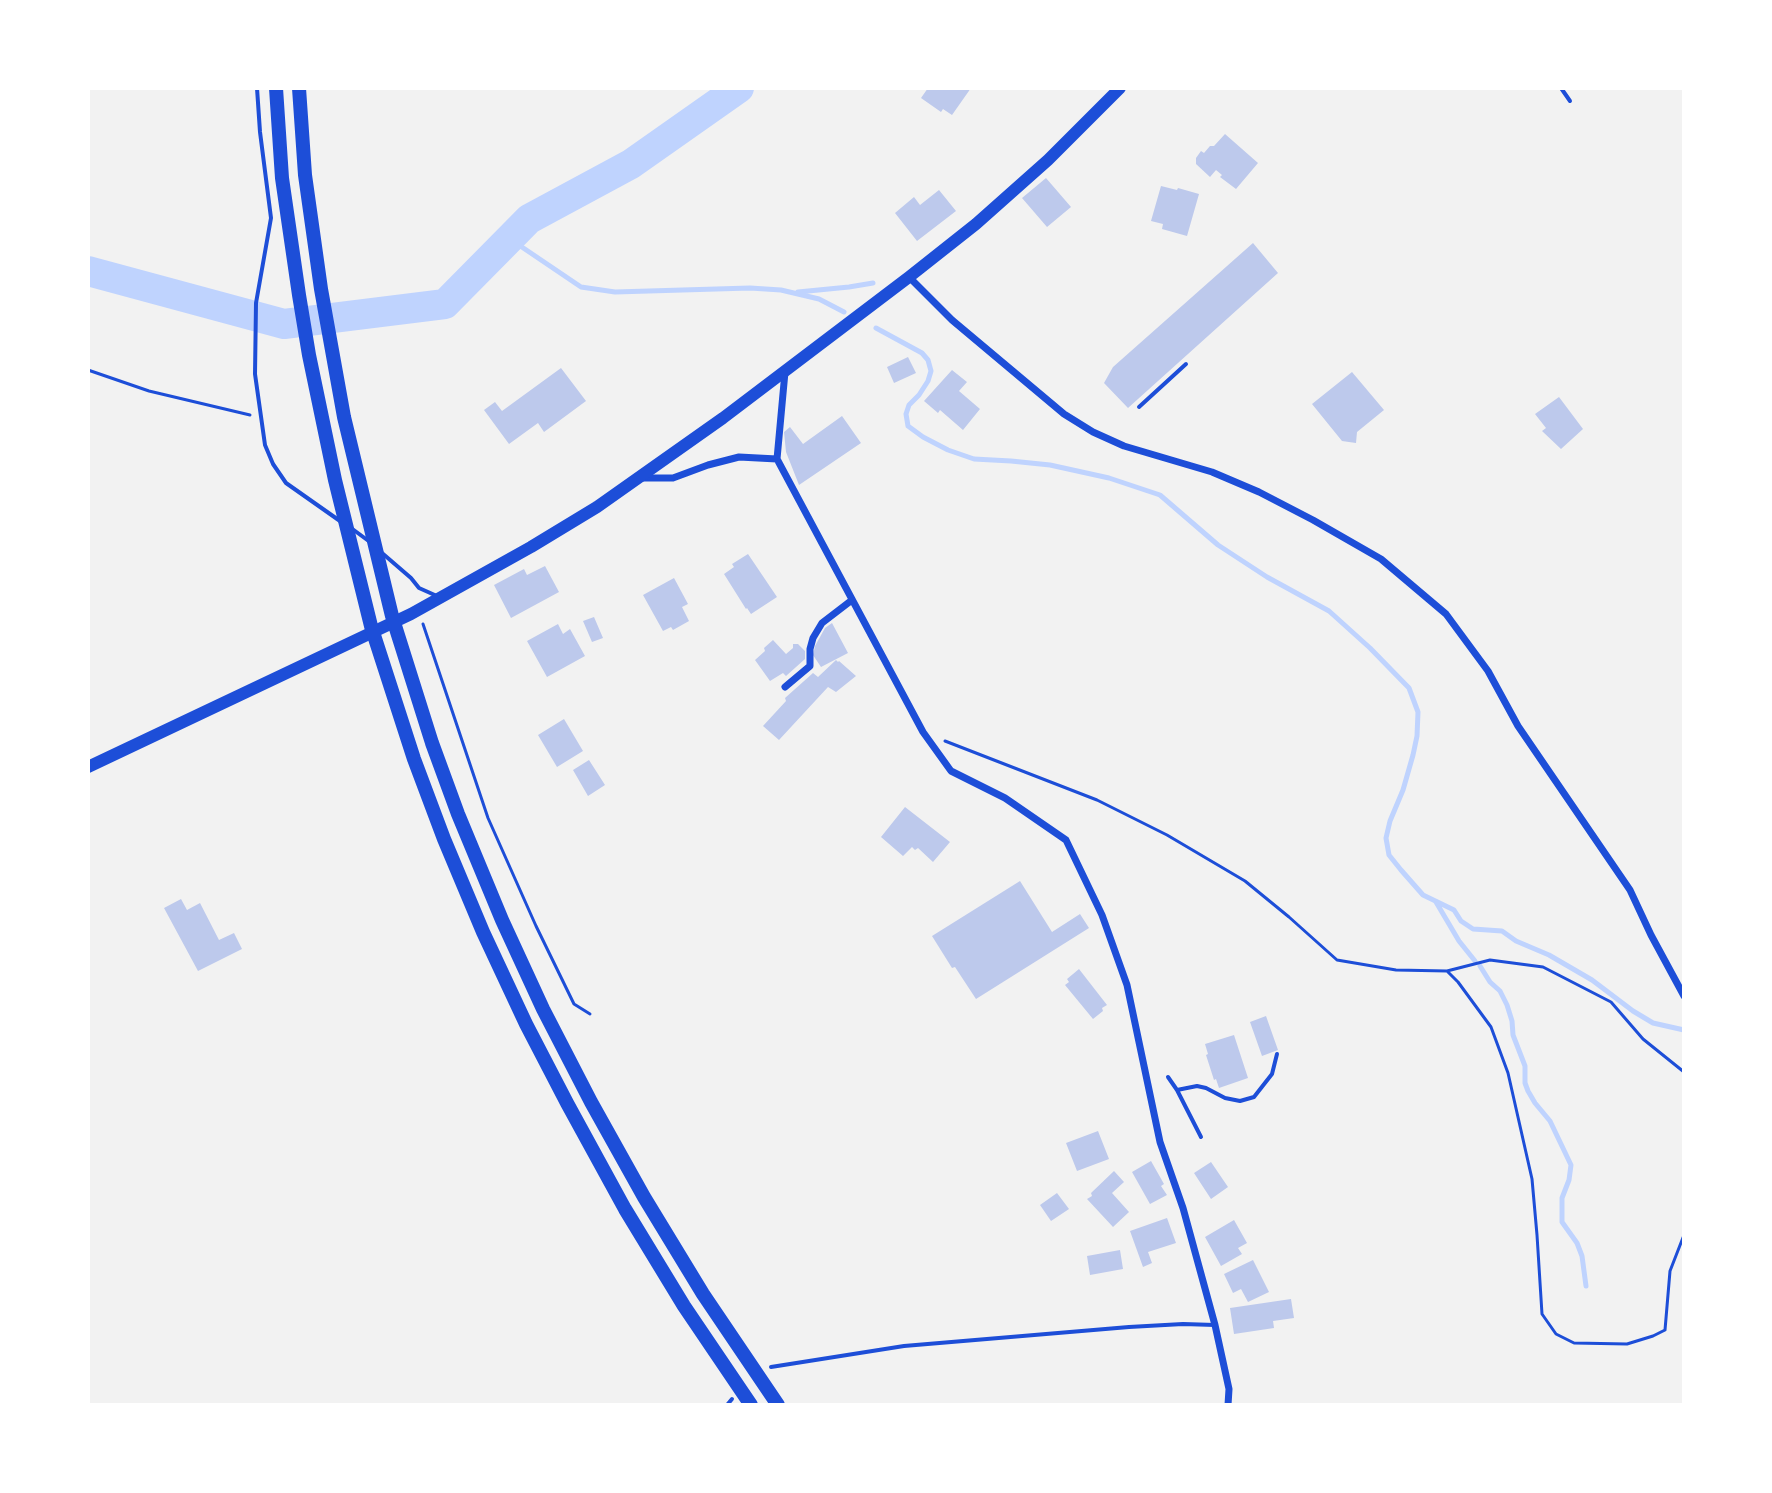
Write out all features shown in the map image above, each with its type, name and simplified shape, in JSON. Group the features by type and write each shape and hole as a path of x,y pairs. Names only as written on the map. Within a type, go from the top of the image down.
{"highway":[{"path":"276,88 282,178 312,369 335,480 371,626 414,759 483,932 567,1103 632,1221 750,1404"},
{"path":"299,88 305,175 331,355 378,564 432,743 502,920 591,1102 703,1294 778,1405"}],"main road":[{"path":"88,767 411,614 531,547 640,478 909,277 1011,194 1120,88"}],"street":[{"path":"909,277 952,320 1064,414 1124,446 1212,472 1313,520 1381,559 1446,614 1488,671 1518,726 1630,890 1684,996"},
{"path":"786,370 777,459 923,732 951,771 1005,798 1066,840 1102,915 1127,985 1160,1142 1183,1208 1215,1325 1229,1389 1228,1405"},
{"path":"640,478 673,478 739,457 777,459"},
{"path":"785,687 810,666 813,638 822,623 852,600"}],"lane":[{"path":"257,88 271,218 256,303 255,374 265,445 286,483 367,539 419,588 442,597"},
{"path":"1561,88 1570,101"},
{"path":"1139,407 1186,364"},
{"path":"1177,1090 1197,1086 1240,1101 1254,1097 1272,1074 1277,1054"},
{"path":"1168,1077 1201,1137"},
{"path":"771,1367 904,1346 1129,1327 1215,1325"},
{"path":"727,1405 732,1399"}],"path":[{"path":"88,370 149,391 256,416"},
{"path":"411,614 423,624 488,818 530,912 574,1004 590,1014"},
{"path":"923,732 1097,800 1167,835 1245,881 1337,960 1396,970 1447,971 1490,960 1543,967 1611,1002 1643,1039 1684,1072"},
{"path":"1447,971 1491,1027 1508,1073 1532,1179 1542,1314 1556,1334 1574,1343 1627,1344 1665,1330 1670,1271 1684,1235"}],"building":[{"path":"928,88 971,88 952,115 943,109 941,112 921,98"},
{"path":"1225,134 1258,163 1236,189 1216,170 1210,177 1196,164 1201,151 1204,153 1214,146"},
{"path":"1046,178 1071,207 1047,227 1022,198"},
{"path":"1161,186 1199,194 1187,236 1162,229 1163,224 1151,221"},
{"path":"939,190 956,211 917,241 895,213 914,197 920,205"},
{"path":"1253,243 1278,273 1128,408 1104,383 1113,367"},
{"path":"908,357 916,373 894,383 887,367"},
{"path":"561,368 586,401 544,432 538,423 509,444 484,410 495,402 502,411"},
{"path":"952,370 967,382 959,391 980,409 963,430 924,401"},
{"path":"1352,372 1384,410 1357,432 1356,443 1342,441 1312,404"},
{"path":"1559,397 1583,429 1561,449 1542,431 1546,428 1535,414"},
{"path":"842,416 861,443 799,485 786,452 784,432 790,427 803,444"},
{"path":"748,554 777,597 751,614 724,574 734,567 732,564"},
{"path":"545,566 559,592 511,618 494,585 524,569 527,575"},
{"path":"674,578 688,604 682,607 689,621 673,630 671,627 663,631 643,595"},
{"path":"594,617 603,638 592,642 583,621"},
{"path":"832,623 848,653 821,667 813,655 815,646 825,628"},
{"path":"558,624 563,634 570,629 585,656 547,677 527,641"},
{"path":"773,640 786,654 793,644 798,644 805,651 805,659 786,676 783,673 770,681 755,660"},
{"path":"836,660 856,676 836,692 828,687 779,740 763,726 786,701 785,698 813,673 818,677"},
{"path":"564,719 583,751 557,767 538,735"},
{"path":"589,760 605,785 588,796 573,770"},
{"path":"905,807 950,842 933,862 918,848 915,850 912,847 903,856 881,837"},
{"path":"1020,881 1052,932 1080,914 1089,928 976,999 932,936"},
{"path":"181,899 187,910 200,903 219,940 234,933 242,949 198,971 164,908"},
{"path":"1079,969 1107,1005 1093,1019 1065,985 1069,982 1067,979"},
{"path":"1266,1016 1278,1050 1262,1056 1250,1022"},
{"path":"1234,1035 1248,1078 1219,1088 1205,1044"},
{"path":"1098,1131 1109,1159 1077,1171 1066,1143"},
{"path":"1151,1161 1167,1195 1150,1204 1132,1172"},
{"path":"1211,1162 1228,1187 1211,1199 1194,1173"},
{"path":"1114,1171 1124,1182 1112,1193 1129,1212 1113,1227 1087,1199"},
{"path":"1057,1193 1069,1209 1051,1221 1040,1205"},
{"path":"1167,1218 1176,1243 1148,1252 1152,1263 1143,1267 1130,1231"},
{"path":"1234,1220 1247,1243 1238,1248 1242,1254 1221,1266 1205,1237"},
{"path":"1120,1250 1123,1269 1090,1275 1087,1256"},
{"path":"1253,1260 1269,1292 1248,1302 1241,1289 1233,1293 1224,1274"},
{"path":"1291,1299 1294,1318 1273,1321 1274,1328 1234,1334 1230,1308"}],"waterway":[{"path":"88,271 284,324 445,304 529,219 631,164 739,88"},
{"path":"510,239 581,287 615,292 781,290 819,299 844,312"},
{"path":"798,292 873,283"},
{"path":"876,328 922,353 928,360 931,371 928,381 909,405 906,414 908,426 923,437 974,459 1050,465 1109,478 1160,495 1218,545 1267,577 1329,611 1409,688 1418,712 1413,755 1386,838 1389,855 1401,870 1423,895 1454,910 1461,921 1473,929 1502,931 1592,980 1653,1023 1684,1030"},
{"path":"1436,902 1475,961"},
{"path":"1480,966 1507,1005 1513,1035 1525,1066 1528,1091 1550,1121 1571,1165 1562,1198 1562,1222 1582,1256 1586,1286"}]}
